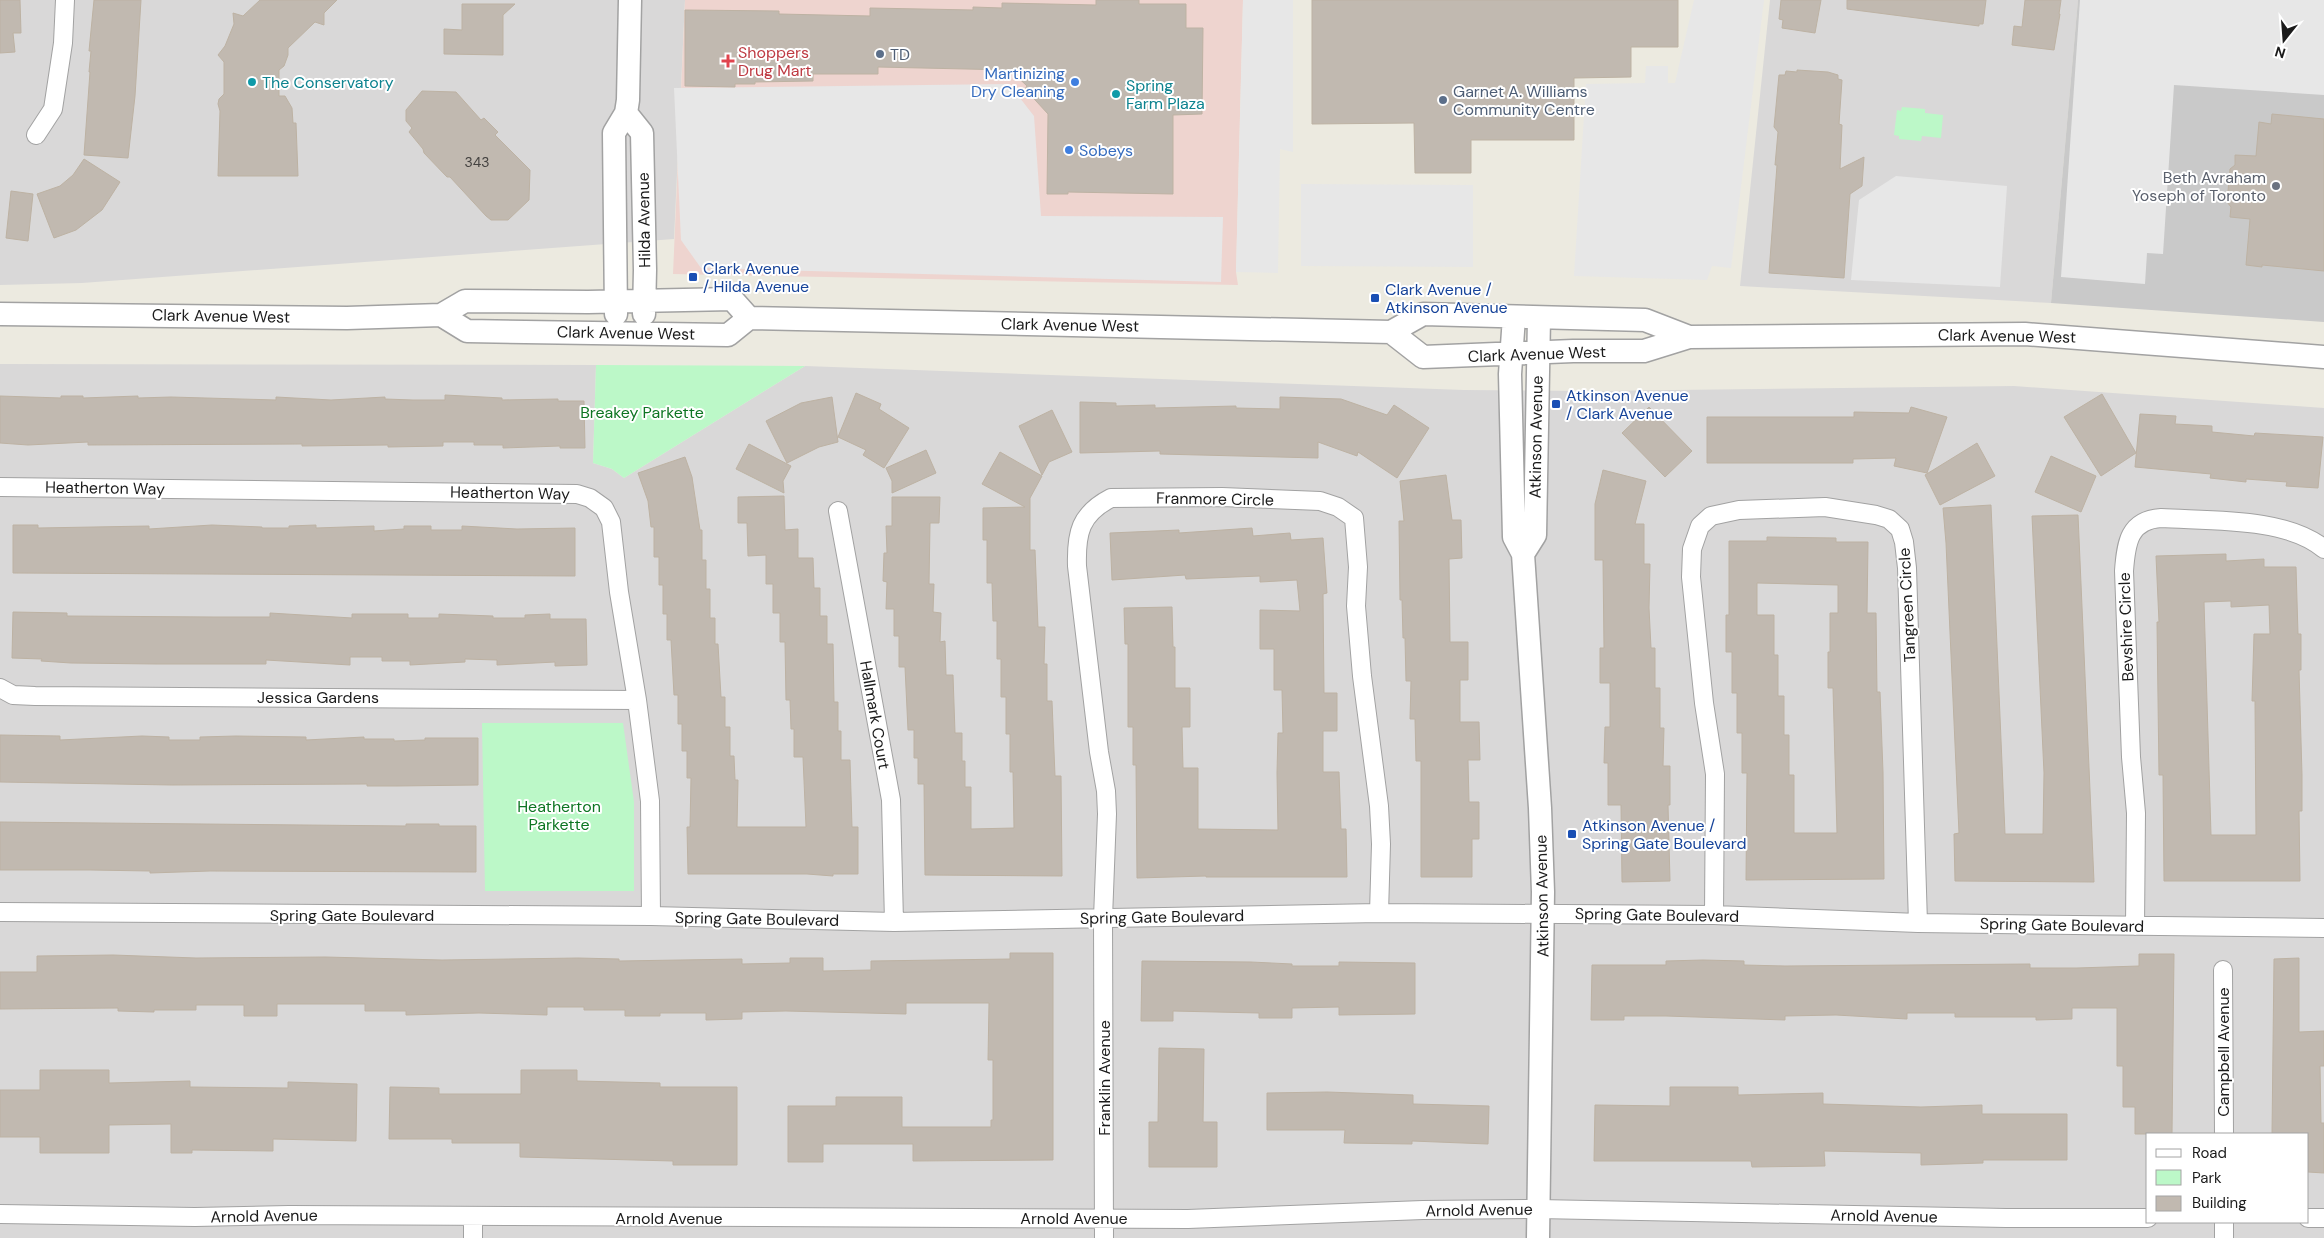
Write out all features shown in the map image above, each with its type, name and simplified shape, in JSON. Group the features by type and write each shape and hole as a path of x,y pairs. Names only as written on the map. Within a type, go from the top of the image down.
{"street":[{"path":"36,135 52,109 63,43 65,0"},
{"name":"Hilda Avenue","path":"615,333 617,300 614,133 626,113 630,0"},
{"name":"Hilda Avenue","path":"626,113 642,133 644,333"},
{"name":"Clark Avenue West","path":"0,314 347,318 441,315 465,301 732,299 749,318"},
{"name":"Clark Avenue West","path":"441,315 467,331 728,335 749,318 1391,332 1423,314 1645,320 1689,337"},
{"name":"Atkinson Avenue","path":"1514,317 1511,354 1514,537 1523,554 1540,808 1543,914 1538,1238"},
{"name":"Atkinson Avenue","path":"1523,554 1535,535 1539,318"},
{"name":"Clark Avenue West","path":"1391,332 1423,357 1537,354 1573,350 1644,351 1689,337 2025,334 2324,357"},
{"name":"Heatherton Way","path":"0,487 549,493 577,494 604,508 610,522 650,801 651,916"},
{"name":"Franmore Circle","path":"1103,918 1106,791 1098,742 1076,543 1085,518 1098,505 1111,498 1194,497 1320,501 1338,507 1354,518 1358,567 1356,606 1362,676 1379,806 1381,844 1379,913"},
{"name":"Tangreen Circle","path":"1714,914 1715,774 1691,577 1692,549 1700,526 1712,516 1739,510 1825,507 1876,515 1889,520 1900,529 1904,542 1907,568 1918,923"},
{"name":"Hallmark Court","path":"838,511 891,800 894,922"},
{"name":"Bevshire Circle","path":"2135,926 2136,813 2130,740 2124,571 2125,549 2129,538 2146,519 2161,518 2269,525 2313,539 2324,549"},
{"name":"Jessica Gardens","path":"0,688 13,694 35,696 637,700"},
{"name":"Spring Gate Boulevard","path":"0,912 651,916 894,922 1379,913 1714,914 1918,923 2324,928"},
{"name":"Franklin Avenue","path":"1103,918 1104,1238"},
{"name":"Campbell Avenue","path":"2223,970 2224,1133"},
{"name":"Arnold Avenue","path":"0,1214 1188,1218 1413,1210 1538,1209 1996,1218 2146,1218"},
{"path":"473,1217 473,1238"},
{"path":"2309,1218 2324,1218"},
{"path":"2224,1223 2224,1238"}],"shaded area":[{"path":"0,0 685,0 674,239 82,283 0,285"},
{"path":"685,0 1243,0 1236,272 1238,285 673,274"},
{"path":"1243,0 1293,0 1293,152 1280,149 1278,273 1236,272"},
{"path":"1694,0 1764,0 1731,268 1712,266 1707,280 1574,276 1586,84 1645,83 1646,66 1668,66 1668,83 1675,83"},
{"path":"1770,0 2078,0 2051,303 1740,286"},
{"path":"2078,0 2324,0 2324,322 2051,303"},
{"path":"2080,0 2324,0 2324,95 2174,85 2163,254 2147,253 2145,284 2061,277"},
{"path":"1009,84 1034,116 1041,216 1223,217 1221,282 701,268 681,240 674,88"},
{"path":"1896,176 2007,186 2000,287 1851,280 1859,200"},
{"path":"1301,184 1473,185 1473,267 1301,266"},
{"path":"0,364 596,365 593,463 612,469 624,478 805,366 1464,390 1590,391 2014,386 2324,408 2324,1238 0,1238"}],"green space":[{"path":"1902,107 1925,109 1925,113 1943,115 1941,138 1922,136 1921,141 1899,139 1899,136 1894,135 1897,110 1901,111"},
{"name":"Breakey Parkette","path":"596,365 805,366 624,478 612,469 593,463"},
{"name":"Heatherton Parkette","path":"482,723 623,723 634,802 634,891 485,891"}],"building":[{"path":"0,0 20,0 21,33 13,33 15,52 0,53"},
{"path":"94,0 141,0 135,96 128,158 84,155 90,72 91,51 89,51"},
{"name":"The Conservatory","path":"260,0 337,0 324,13 324,25 315,22 288,48 288,55 284,66 279,70 279,96 285,96 292,108 293,123 296,123 298,176 218,176 220,111 218,104 219,99 224,94 224,62 218,55 225,46 234,24 233,13 243,16"},
{"name":"Spring Farm Plaza","path":"1096,0 1139,0 1139,4 1186,4 1186,28 1203,28 1202,114 1173,115 1173,194 1068,192 1068,194 1047,194 1048,114 1025,89 1027,86 1010,70 878,67 878,74 813,74 813,81 755,82 755,84 735,84 735,87 685,86 685,10 779,11 779,14 870,16 870,8 973,10 973,7 1002,8 1002,3 1096,5"},
{"name":"Garnet A. Williams Community Centre","path":"1312,0 1678,0 1678,47 1631,47 1631,77 1574,78 1574,140 1471,140 1471,173 1415,173 1414,123 1312,124"},
{"path":"1781,0 1821,0 1815,33 1782,28 1783,20 1779,19"},
{"path":"1847,0 1986,0 1983,24 1979,24 1979,26 1847,9"},
{"path":"2025,0 2061,0 2054,50 2012,45 2014,26 2022,27"},
{"path":"462,4 515,4 503,15 503,55 444,54 444,29 462,30"},
{"path":"1797,70 1828,72 1838,75 1838,79 1842,80 1839,124 1842,125 1840,169 1864,157 1862,186 1850,194 1844,278 1769,273 1777,165 1775,165 1778,132 1774,127 1779,75 1785,75 1786,71 1797,72"},
{"name":"The Conservatory","path":"422,91 456,92 481,120 484,118 498,132 495,135 530,170 529,200 508,220 491,220 486,216 450,177 447,177 424,153 423,149 409,132 412,128 406,121 406,110"},
{"name":"Beth Avraham Yoseph of Toronto","path":"2272,114 2324,119 2324,271 2246,265 2250,219 2230,217 2231,207 2227,202 2230,169 2235,165 2235,155 2256,156 2259,122 2271,124"},
{"path":"84,159 120,182 102,210 76,230 54,238 37,194 60,186 73,175"},
{"path":"11,191 33,194 28,241 6,238"},
{"path":"856,393 881,404 879,409 909,428 884,468 863,455 866,450 838,437"},
{"path":"2102,394 2136,453 2101,476 2064,417"},
{"path":"445,395 502,398 502,400 558,399 558,401 584,401 585,448 560,448 560,446 503,448 503,445 474,445 474,442 443,442 443,446 388,447 388,445 302,446 302,444 88,445 88,442 28,445 0,443 0,396 61,398 61,396 83,396 83,398 138,396 138,398 276,400 276,397 331,400 385,397 385,399 445,400"},
{"path":"832,397 838,442 819,447 787,463 766,421 801,403"},
{"path":"1280,397 1341,399 1387,415 1394,405 1429,428 1397,478 1358,452 1357,456 1318,442 1318,458 1160,454 1160,451 1080,453 1080,402 1116,403 1116,406 1155,405 1155,408 1236,406 1236,408 1280,409"},
{"path":"1649,407 1692,451 1665,477 1622,433"},
{"path":"1911,407 1947,417 1927,473 1894,466 1896,458 1853,459 1853,463 1707,463 1707,417 1854,417 1854,412 1909,413"},
{"path":"1052,410 1072,452 1049,462 1042,475 1019,426"},
{"path":"2140,414 2176,416 2175,424 2212,426 2212,432 2254,436 2255,433 2323,437 2318,488 2286,486 2287,482 2246,479 2246,482 2210,478 2211,474 2135,467"},
{"path":"1977,443 1995,476 1940,505 1925,475"},
{"path":"749,444 791,466 783,481 784,493 736,469"},
{"path":"926,450 936,473 892,493 892,481 886,468"},
{"path":"1000,452 1042,476 1030,498 1030,550 1035,550 1038,627 1045,627 1044,664 1047,664 1047,701 1052,701 1055,776 1061,776 1062,876 925,875 924,784 918,784 918,758 914,758 914,730 908,730 905,667 899,667 899,636 894,636 894,609 886,609 887,582 883,581 884,553 887,553 886,526 892,526 892,497 940,497 939,523 930,523 929,584 934,584 933,612 941,613 940,642 945,641 946,675 953,675 955,733 962,733 962,761 965,761 965,787 971,787 971,829 1014,828 1013,772 1010,772 1010,734 1006,734 1006,697 1001,697 1001,659 997,659 997,621 993,621 992,583 987,583 987,540 983,540 983,508 1025,507 982,484"},
{"path":"2051,456 2096,476 2081,512 2035,492"},
{"path":"685,457 692,477 700,530 702,530 702,560 706,560 706,589 710,589 710,618 715,618 715,644 718,644 721,697 725,697 725,727 730,727 730,756 734,756 735,780 738,780 737,827 806,827 803,757 794,757 794,729 791,729 790,700 786,700 785,642 780,642 780,613 773,613 773,584 766,584 766,555 748,556 747,523 738,523 738,497 784,496 785,530 798,529 798,558 813,558 814,588 820,588 820,616 827,616 827,644 833,644 834,702 838,702 841,760 850,760 852,827 858,827 858,874 833,874 833,876 807,874 688,874 687,827 690,827 691,778 687,778 687,751 682,751 682,724 678,724 678,695 674,695 671,640 667,640 667,614 663,614 663,585 659,585 659,557 654,557 654,527 651,527 648,501 638,473"},
{"path":"1603,470 1646,481 1635,524 1644,524 1644,564 1650,564 1649,608 1651,648 1655,648 1655,688 1660,688 1660,728 1664,728 1663,766 1670,766 1670,805 1668,805 1670,881 1622,882 1621,805 1608,805 1608,763 1604,763 1605,727 1610,727 1610,683 1600,683 1600,648 1604,648 1603,560 1595,560 1595,504"},
{"path":"1446,475 1452,520 1461,520 1462,558 1449,559 1450,642 1468,642 1468,680 1460,680 1460,722 1479,722 1480,760 1468,760 1469,802 1479,802 1479,839 1472,839 1472,877 1421,877 1421,761 1416,761 1415,719 1410,719 1411,681 1406,681 1405,638 1403,638 1402,600 1400,600 1399,521 1404,521 1400,481"},
{"path":"1991,505 2005,834 2043,834 2044,773 2032,516 2078,515 2094,882 1955,881 1954,834 1959,833 1943,508"},
{"path":"13,525 38,525 38,528 149,526 149,529 212,525 289,528 289,526 316,525 316,528 374,526 374,531 404,529 404,526 431,526 431,530 462,530 462,526 517,529 575,528 575,576 13,573"},
{"path":"1252,528 1253,536 1290,533 1291,540 1323,538 1327,593 1323,594 1324,693 1337,693 1337,731 1323,731 1323,772 1339,772 1341,829 1346,829 1347,877 1206,876 1137,878 1136,765 1133,765 1133,727 1128,727 1128,644 1125,644 1124,608 1172,607 1173,647 1175,647 1175,688 1190,688 1190,727 1182,727 1183,768 1198,768 1198,829 1278,830 1278,733 1283,733 1282,690 1274,690 1274,649 1260,649 1260,610 1300,611 1297,580 1260,582 1260,576 1186,579 1185,575 1112,580 1110,533 1179,530 1179,533"},
{"path":"1767,537 1836,538 1836,542 1868,542 1867,613 1876,613 1877,692 1880,692 1884,879 1746,880 1747,773 1742,773 1742,733 1737,733 1737,693 1732,693 1732,652 1726,652 1726,615 1729,615 1729,541 1767,541","holes":["1757,583 1838,585 1838,613 1830,613 1830,652 1828,652 1828,688 1833,688 1837,833 1794,833 1794,775 1789,775 1789,735 1784,735 1784,696 1778,696 1778,655 1774,655 1774,615 1757,615"]},
{"path":"2226,554 2226,561 2264,559 2264,567 2296,567 2298,634 2301,634 2301,670 2299,670 2302,775 2302,811 2299,811 2300,881 2164,881 2163,775 2159,775 2157,622 2159,622 2156,556","holes":["2231,601 2231,607 2269,605 2270,634 2254,634 2252,701 2255,701 2256,835 2211,835 2204,602"]},
{"path":"13,612 67,613 67,616 213,617 270,617 270,613 352,618 352,614 408,614 408,618 439,618 439,614 525,618 525,615 550,614 550,619 586,619 587,665 555,666 555,662 497,665 497,660 465,659 465,662 410,665 410,661 382,661 382,657 350,657 350,665 266,660 266,664 71,663 41,661 42,659 12,658"},
{"path":"0,735 60,736 60,740 142,736 169,737 169,740 200,740 200,737 236,736 306,737 306,740 364,737 364,739 394,739 394,741 425,740 425,738 478,738 478,785 172,785 0,782"},
{"path":"0,822 406,826 406,824 439,824 439,826 476,826 476,872 210,871 150,873 150,871 0,870"},
{"path":"1010,953 1053,953 1053,1160 913,1161 913,1144 823,1144 823,1162 788,1162 788,1106 836,1106 836,1097 902,1097 902,1127 991,1127 991,1120 993,1120 993,1060 988,1060 989,1003 906,1003 906,1014 786,1011 742,1012 742,1019 706,1020 706,1013 660,1013 660,1016 625,1016 625,1010 584,1010 584,1007 547,1007 547,1015 479,1013 406,1015 406,1011 365,1011 365,1004 277,1004 277,1016 244,1016 244,1005 196,1005 196,1010 154,1010 154,1012 118,1011 118,1008 0,1009 0,972 37,972 37,956 325,957 442,960 578,958 619,959 619,961 742,959 742,964 790,963 790,958 823,958 823,971 871,970 871,961 1010,959"},
{"path":"2139,954 2174,954 2172,1133 2135,1134 2135,1107 2123,1107 2123,1066 2117,1066 2117,1008 2072,1008 2072,1019 2036,1020 2036,1017 1955,1017 1955,1013 1907,1013 1907,1019 1836,1015 1785,1016 1785,1020 1624,1016 1624,1020 1591,1020 1592,965 1666,965 1666,961 1703,960 1744,961 1744,965 1785,966 2030,964 2030,968 2077,968 2139,966"},
{"path":"2299,958 2299,1032 2324,1031 2324,1066 2320,1066 2321,1123 2324,1123 2324,1173 2309,1172 2309,1133 2272,1133 2274,959"},
{"path":"1142,961 1251,962 1292,964 1292,966 1339,966 1339,962 1415,963 1415,1014 1339,1015 1339,1007 1292,1008 1292,1018 1259,1018 1259,1013 1173,1011 1173,1021 1141,1021"},
{"path":"1159,1048 1204,1049 1203,1122 1217,1122 1217,1167 1149,1167 1149,1122 1158,1122"},
{"path":"40,1070 109,1070 109,1083 190,1081 190,1087 288,1088 288,1082 357,1084 356,1141 273,1139 273,1151 192,1150 192,1153 171,1153 171,1124 109,1125 109,1153 40,1153 40,1137 0,1137 0,1090 40,1090"},
{"path":"521,1070 577,1070 577,1081 660,1083 660,1087 737,1087 737,1165 673,1165 673,1161 520,1157 520,1143 452,1143 452,1139 389,1139 390,1087 439,1088 439,1094 521,1094"},
{"path":"1670,1087 1738,1087 1738,1095 1823,1093 1823,1104 1921,1107 1982,1105 1982,1114 2067,1114 2067,1160 1983,1160 1983,1163 1921,1165 1921,1153 1824,1151 1825,1166 1752,1167 1751,1161 1594,1161 1595,1105 1670,1106"},
{"path":"1327,1092 1413,1095 1413,1104 1489,1106 1488,1144 1412,1141 1412,1144 1344,1143 1345,1130 1267,1130 1267,1093"}],"place":[{"name":"TD","path":"880,54"},
{"name":"Shoppers Drug Mart","path":"728,61"},
{"name":"The Conservatory","path":"252,82"},
{"name":"Martinizing Dry Cleaning","path":"1075,82"},
{"name":"Spring Farm Plaza","path":"1116,94"},
{"name":"Garnet A. Williams Community Centre","path":"1443,100"},
{"name":"Sobeys","path":"1069,150"},
{"name":"Beth Avraham Yoseph of Toronto","path":"2276,186"},
{"name":"Clark Avenue / Hilda Avenue","path":"693,277"},
{"name":"Clark Avenue / Atkinson Avenue","path":"1375,298"},
{"name":"Atkinson Avenue / Clark Avenue","path":"1556,404"},
{"name":"Atkinson Avenue / Spring Gate Boulevard","path":"1572,834"}]}
